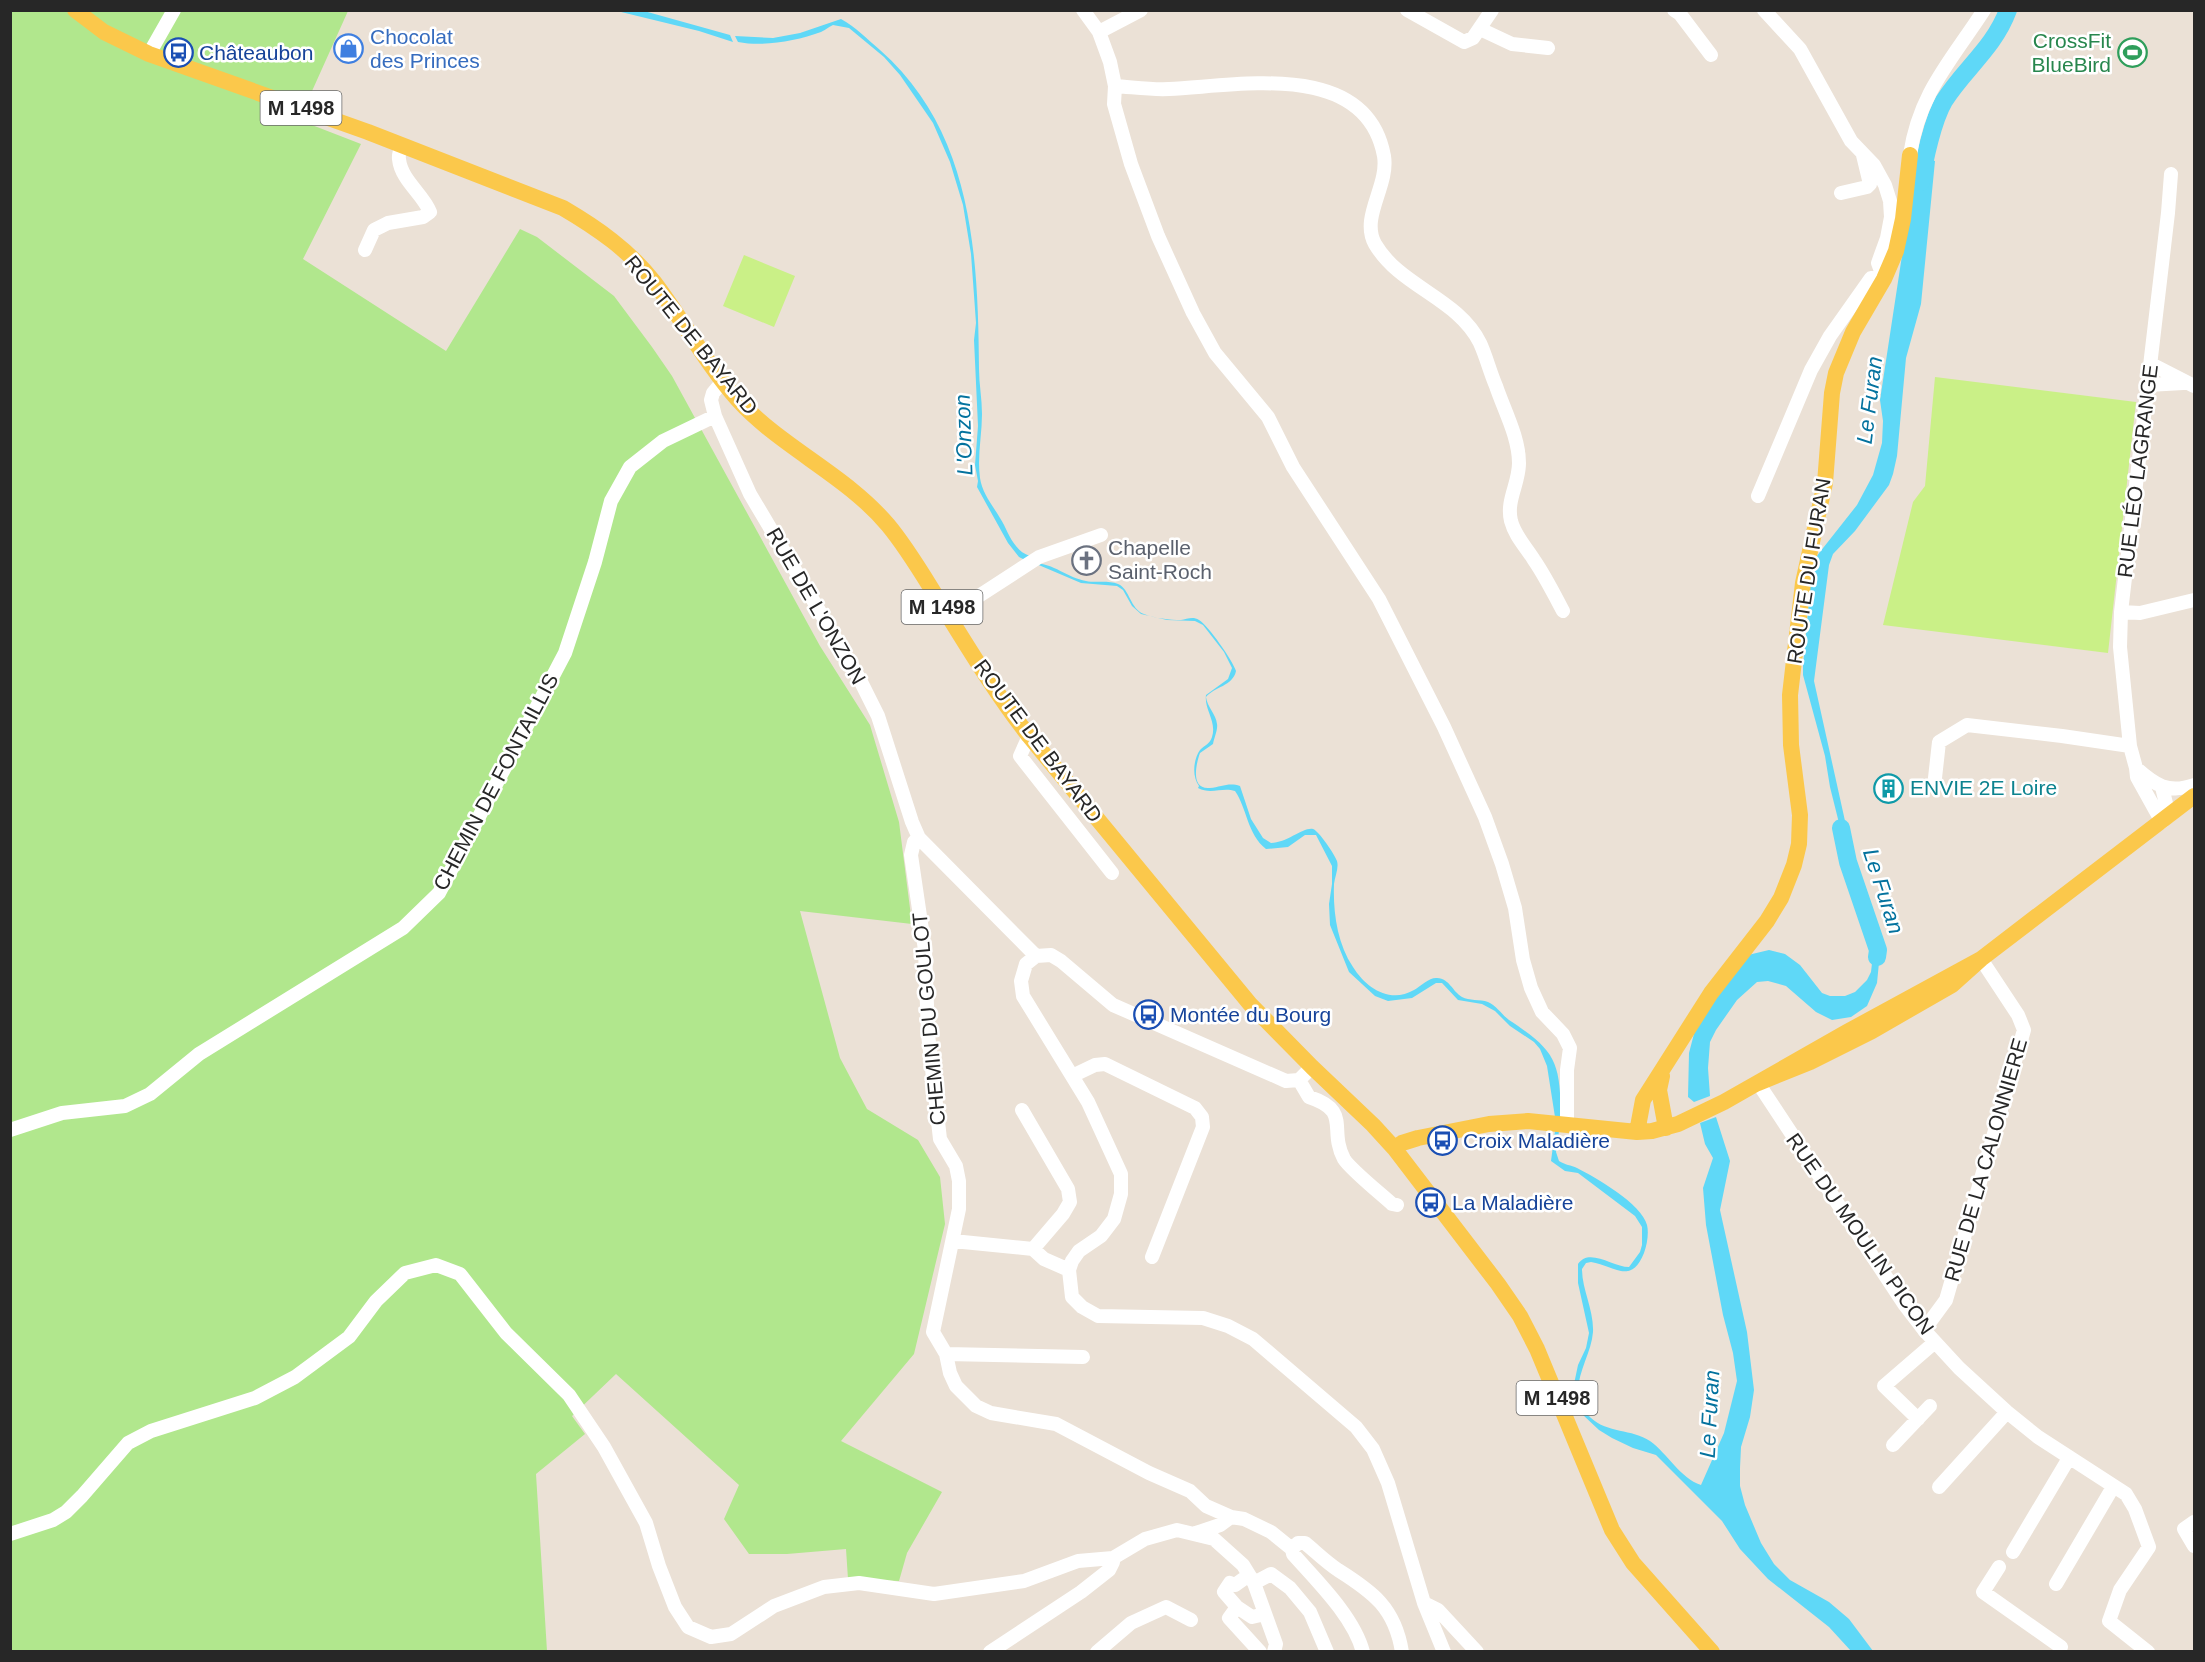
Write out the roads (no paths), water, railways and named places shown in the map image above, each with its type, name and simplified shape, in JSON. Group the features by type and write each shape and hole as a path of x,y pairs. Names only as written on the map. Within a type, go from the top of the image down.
{"main road":[{"name":"ROUTE DE BAYARD","path":"75,10 104,32 149,54 401,145 563,208 609,237 626,252 653,281 723,381 762,423 857,496 886,523 906,548 999,698 1029,736 1250,1004 1394,1148 1520,1316 1537,1349 1612,1530 1633,1563 1712,1652"},
{"name":"ROUTE DU FURAN","path":"1637,1132 1643,1100 1711,993 1767,921 1781,898 1794,865 1799,844 1800,815 1791,745 1790,695 1803,583 1825,483 1832,393 1839,365 1853,332 1884,279 1896,251 1903,219 1910,155"},
{"path":"1394,1148 1413,1139 1489,1124 1528,1121 1637,1132 1666,1128 1692,1118 1758,1083 1810,1062 1872,1031 1952,984 1981,959 2194,796"},
{"name":"ROUTE DU FURAN","path":"1664,1069 1659,1090 1666,1128"}],"street":[{"path":"149,54 174,10"},
{"path":"1099,32 1141,10"},
{"path":"1407,10 1464,42 1473,38 1492,10"},
{"path":"1674,10 1680,14 1712,55"},
{"path":"1758,496 1811,370 1830,336 1871,278 1884,279 1878,263 1890,228 1890,201 1885,185 1874,165 1851,141 1800,49 1764,10"},
{"path":"1910,155 1917,120 1931,88 1984,10"},
{"path":"1086,12 1099,32 1110,62 1115,86 1114,104 1131,164 1158,236 1193,313 1215,353 1268,417 1293,467 1379,599 1444,727 1485,817 1515,908 1522,960 1532,988 1542,1012 1563,1034 1570,1048 1567,1070 1568,1125"},
{"path":"1480,29 1512,44 1548,48"},
{"path":"1115,86 1166,89 1269,82 1300,85 1327,91 1350,104 1367,118 1377,135 1384,157 1384,177 1370,232 1387,260 1452,310 1467,324 1479,342 1514,436 1520,462 1509,508 1511,521 1518,537 1546,579 1563,611"},
{"path":"365,250 374,230 388,223 423,217 430,212 426,202 406,178 399,159 401,145"},
{"path":"1841,193 1867,187 1870,184 1863,153"},
{"name":"RUE LÉO LAGRANGE","path":"2165,819 2137,777 2130,746 2120,647 2121,612 2171,174"},
{"path":"2151,364 2191,385"},
{"name":"RUE DE L'ONZON","path":"723,381 713,393 711,400 715,416 750,494 858,676 878,716 912,822 920,838"},
{"path":"2148,385 2191,385"},
{"name":"CHEMIN DE FONTAILLIS","path":"10,1130 62,1113 125,1106 150,1095 199,1054 403,928 439,893 565,653 595,562 611,501 630,467 663,441 715,416"},
{"path":"948,616 1039,557 1101,535"},
{"path":"2121,612 2140,613 2194,600"},
{"path":"1935,778 1939,742 1967,725 2130,746"},
{"path":"1029,736 1020,756 1112,873"},
{"path":"2136,768 2150,781 2162,787 2182,789 2194,785"},
{"path":"2162,787 2165,819"},
{"path":"920,838 1036,956"},
{"name":"CHEMIN DU GOULOT","path":"920,838 914,843 911,855 925,950 929,1046 940,1139 956,1166 959,1181 959,1209 933,1332 946,1354 950,1373 957,1386 976,1406 990,1413 1056,1424 1149,1473 1190,1491 1206,1506 1231,1517 1244,1519 1271,1532 1292,1549"},
{"path":"1312,1067 1299,1080 1286,1081 1113,1005 1051,955 1036,956 1026,964 1023,972 1021,981 1023,996 1088,1102 1121,1174 1121,1194 1114,1219 1101,1236 1079,1251 1072,1261 1069,1270 1072,1297 1082,1307 1098,1316 1203,1318 1228,1326 1253,1339 1356,1426 1374,1449 1388,1483 1424,1603 1444,1652"},
{"name":"RUE DE LA CALONNIERE","path":"1924,1330 1946,1300 2024,1030 2018,1015 1981,959"},
{"path":"1072,1076 1095,1065 1105,1064 1195,1108 1202,1117 1203,1127 1152,1257"},
{"path":"1299,1080 1309,1097 1324,1102 1335,1113 1339,1143 1345,1160 1392,1204 1397,1205"},
{"name":"RUE DU MOULIN PICON","path":"1758,1083 1924,1330 1959,1368 2007,1412 2038,1437 2126,1494 2149,1546 2120,1590 2109,1621 2148,1652"},
{"path":"1022,1110 1068,1189 1070,1202 1063,1214 1033,1249"},
{"path":"953,1241 1033,1249 1044,1259 1069,1270"},
{"path":"10,1534 53,1520 66,1512 128,1443 151,1431 255,1398 295,1377 349,1337 376,1301 405,1273 436,1265 460,1274 506,1333 569,1395 604,1447 646,1523 675,1607 688,1626 711,1637 731,1634 774,1606 824,1587 859,1583 934,1594 1023,1581 1078,1561 1113,1558 1145,1539 1177,1530 1214,1539 1243,1565 1252,1579 1276,1644 1274,1652"},
{"path":"1918,1419 1884,1386 1935,1342"},
{"path":"946,1354 1083,1357"},
{"path":"1893,1445 1930,1406"},
{"path":"1939,1487 2007,1412"},
{"path":"2013,1552 2069,1458"},
{"path":"2056,1584 2113,1487"},
{"path":"1196,1533 1220,1526 1231,1517"},
{"path":"2194,1522 2184,1529 2194,1546"},
{"path":"1363,1652 1361,1642 1347,1619 1293,1554 1292,1549 1298,1543 1305,1543 1377,1598 1389,1614 1399,1635 1402,1652"},
{"path":"990,1652 1109,1570 1113,1558"},
{"path":"1999,1567 1983,1592 2062,1650"},
{"path":"1258,1651 1233,1612 1224,1592 1230,1583 1235,1585 1271,1574 1290,1588 1310,1612 1327,1652"},
{"path":"1424,1603 1438,1610 1477,1652"},
{"path":"1097,1652 1131,1623 1166,1607 1191,1620"},
{"path":"1233,1612 1252,1617 1265,1614"}],"water":[{"path":"617,11 644,11 730,35 733,42 699,31"},
{"path":"841,19 857,29 880,50 911,83 935,118 952,157 964,197 972,239 976,282 982,414 979,462 981,484 1011,540 1021,551 1030,556 1029,562 1019,557 1008,543 977,487 975,465 978,426 974,340 976,323 971,254 963,205 950,162 933,123 900,75 884,57 849,28 833,25 811,35 769,43 738,42 735,36 773,38 800,33"},
{"path":"1917,157 1935,161 1921,304 1906,358 1897,456 1889,485 1855,531 1833,554 1829,565 1814,681 1853,857 1866,889 1881,942 1877,983 1867,1006 1851,1017 1832,1020 1816,1012 1786,986 1768,981 1757,982 1737,1000 1716,1030 1710,1042 1708,1068 1710,1096 1694,1102 1688,1097 1689,1053 1695,1030 1702,1016 1748,955 1769,950 1785,954 1800,965 1822,993 1830,996 1845,996 1855,992 1867,980 1871,972 1874,946 1872,930 1849,863 1830,787 1825,756 1803,675 1803,666 1810,588 1816,557 1857,505 1873,475 1882,443 1883,421 1880,400"},
{"path":"1034,563 1048,565 1090,582 1118,584 1125,590 1139,611 1153,617 1141,614 1132,606 1123,590 1117,586 1081,583"},
{"path":"1160,618 1199,620 1220,644 1230,660 1236,671 1234,676 1206,697 1206,695 1228,679 1232,668 1224,652 1203,625 1195,621"},
{"path":"1206,697 1217,726 1213,744 1200,753 1198,758 1196,775 1199,785 1204,788 1240,786 1251,819 1263,838 1271,843 1283,841 1304,830 1316,831 1337,861 1334,895 1337,927 1343,948 1358,975 1379,992 1396,995 1405,994 1437,978 1448,983 1462,997 1485,1001 1497,1008 1509,1020 1537,1040 1552,1059 1559,1083 1561,1117 1555,1117 1547,1066 1540,1049 1495,1011 1482,1004 1458,1000 1442,983 1436,983 1412,998 1388,1001 1375,996 1349,972 1330,925 1332,866 1316,835 1305,835 1288,847 1266,849 1251,829 1235,791 1207,791 1198,788 1194,768 1200,750 1212,737 1212,721"},
{"path":"1716,1117 1730,1161 1720,1210 1747,1332 1754,1390 1750,1417 1741,1447 1740,1486 1745,1505 1761,1543 1774,1564 1790,1580 1829,1602 1849,1619 1873,1651 1851,1651 1829,1627 1768,1579 1740,1549 1722,1521 1656,1455 1633,1448 1599,1430 1583,1415 1578,1405 1574,1384 1589,1333 1578,1283 1578,1264 1583,1259 1595,1257 1629,1267 1640,1252 1642,1227 1635,1216 1578,1173 1565,1171 1551,1161 1555,1131 1559,1131 1556,1152 1559,1161 1585,1172 1617,1192 1636,1208 1648,1228 1644,1253 1633,1269 1621,1271 1591,1262 1586,1263 1582,1269 1593,1324 1591,1343 1578,1387 1583,1408 1597,1423 1635,1434 1650,1441 1680,1471 1701,1485 1724,1433 1737,1381 1706,1225 1703,1188 1713,1158 1705,1144 1700,1123"}],"waterway":[{"name":"Le Furan","path":"1921,182 1930,140 1944,101 1995,36 2008,10"},
{"name":"Le Furan","path":"1841,828 1848,862 1878,950 1877,957"}],"place":[{"name":"Chocolat des Princes","path":"349,49"},
{"name":"Châteaubon","path":"178,53"},
{"name":"CrossFit BlueBird","path":"2132,53"},
{"name":"Chapelle Saint-Roch","path":"1087,560"},
{"name":"ENVIE 2E Loire","path":"1889,788"},
{"name":"Montée du Bourg","path":"1149,1015"},
{"name":"Croix Maladière","path":"1442,1141"},
{"name":"La Maladière","path":"1431,1203"}],"water label":[{"name":"L'Onzon","path":"963,435"}]}
